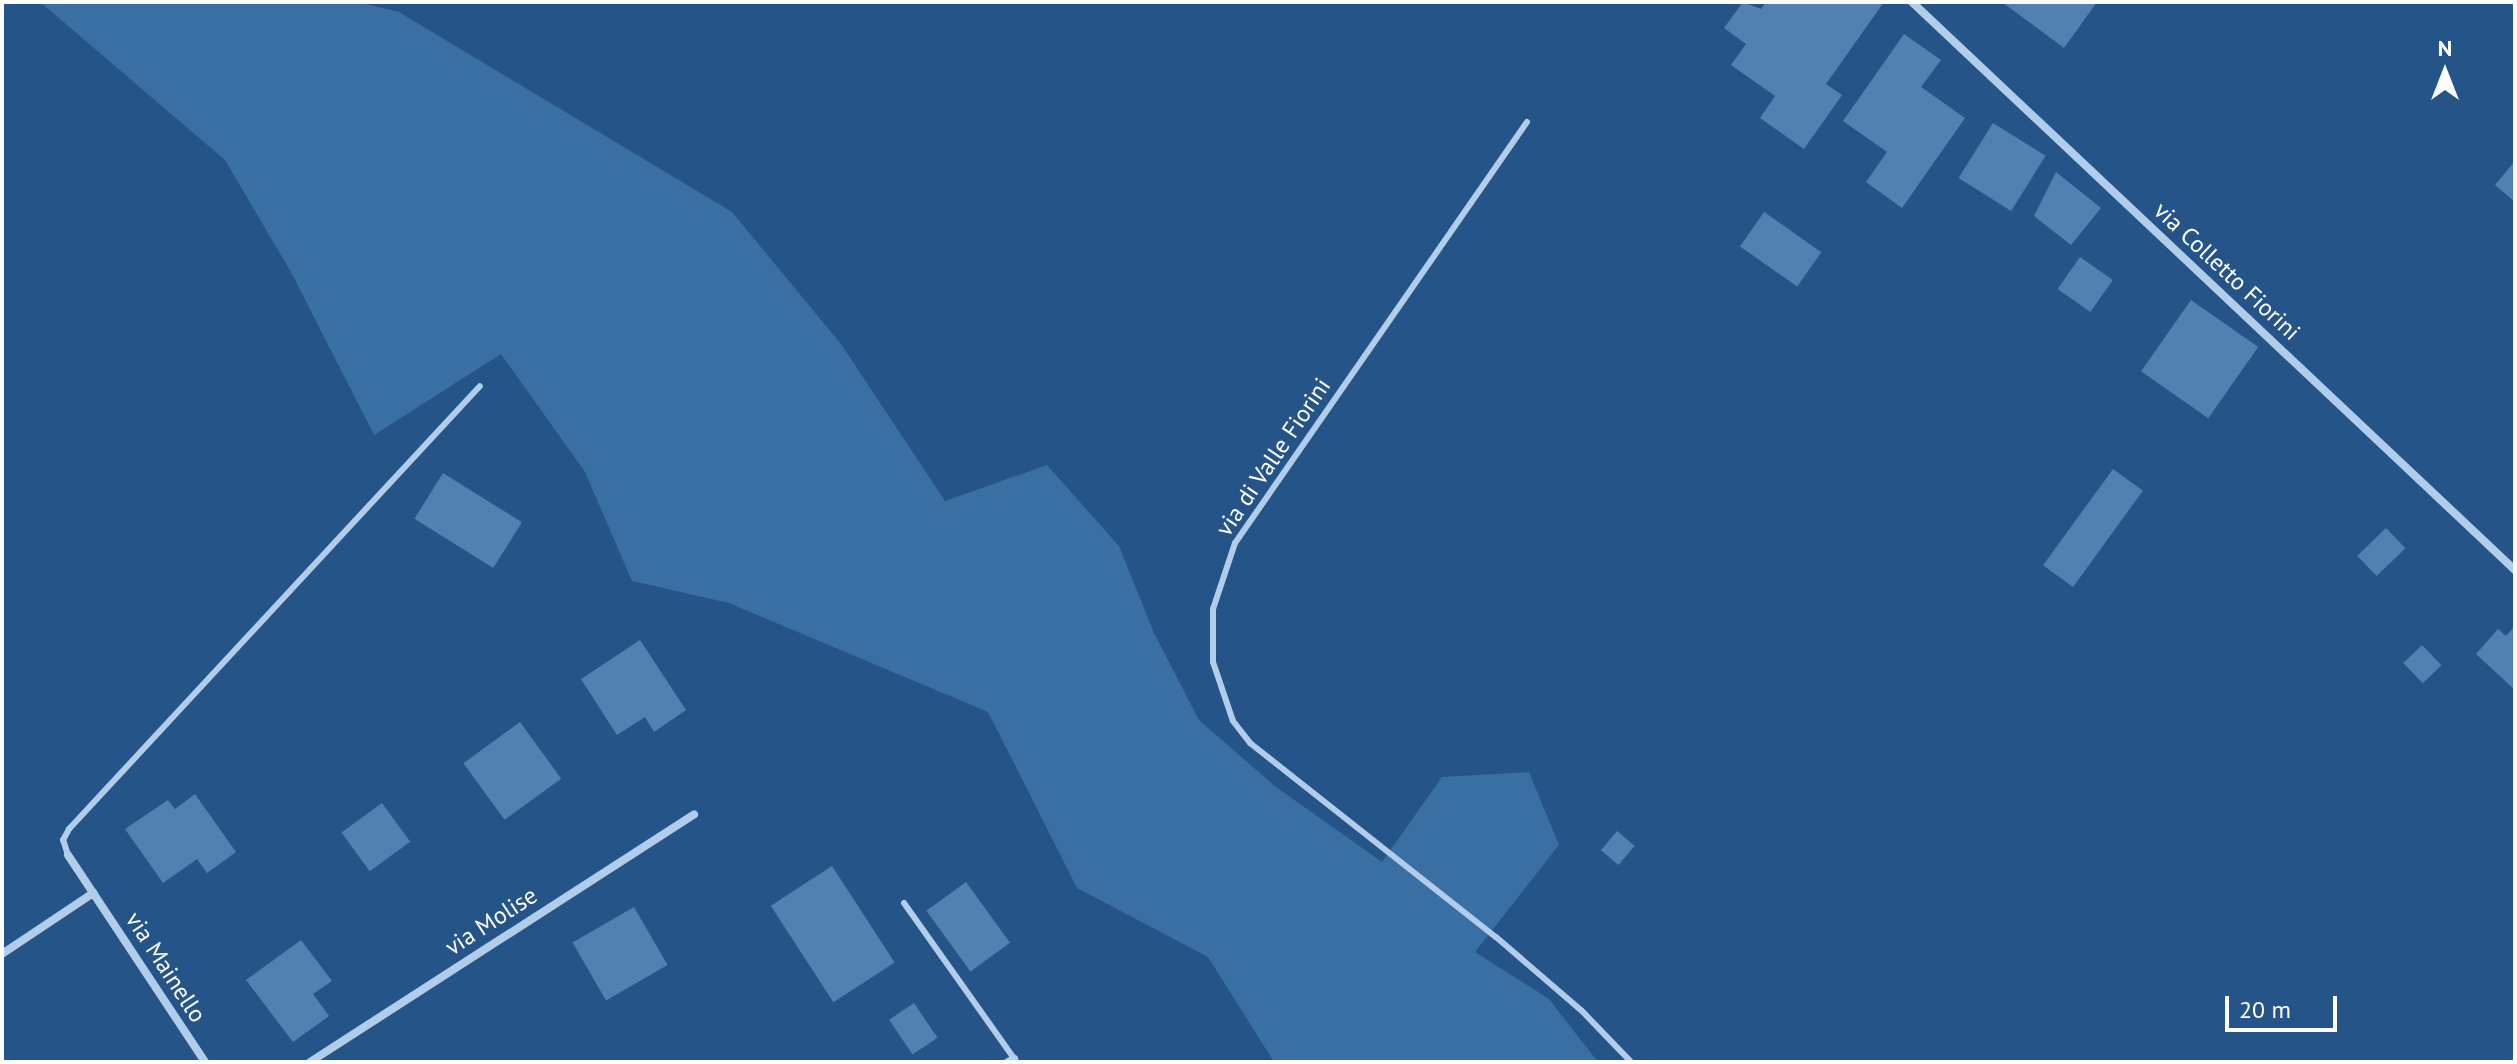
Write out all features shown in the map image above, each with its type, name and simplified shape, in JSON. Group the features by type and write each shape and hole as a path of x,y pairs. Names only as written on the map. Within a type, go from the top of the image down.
{"street":[{"name":"via Colletto Fiorini","path":"1912,2 2515,570"},
{"name":"via Molise","path":"310,1062 694,815"},
{"name":"via Mainello","path":"68,855 205,1062"},
{"path":"2,954 93,893"}],"lane":[{"name":"via di Valle Fiorini","path":"1527,122 1235,543 1213,609 1213,662 1233,721 1250,743 1496,937 1631,1062"},
{"path":"68,855 63,840 69,829 480,386"},
{"path":"904,903 1013,1061"}],"shaded area":[{"path":"40,2 357,2 399,12 732,212 841,344 945,501 1047,465 1119,546 1154,633 1199,720 1276,787 1382,862 1442,777 1529,772 1559,845 1475,952 1549,999 1598,1062 1274,1062 1208,957 1077,888 988,712 729,603 632,581 585,472 501,354 374,435 292,274 225,160"}],"building":[{"path":"1743,2 1761,9 1766,2 1884,2 1826,84 1842,95 1804,149 1760,118 1775,96 1731,65 1746,44 1724,28"},
{"path":"2002,2 2097,2 2064,48"},
{"path":"1904,34 1941,60 1921,87 1965,118 1902,208 1866,182 1887,152 1843,121"},
{"path":"1993,123 2046,156 2011,211 1959,178"},
{"path":"2515,161 2515,202 2495,185"},
{"path":"2056,172 2101,208 2071,245 2034,216"},
{"path":"1764,212 1821,252 1797,287 1740,246"},
{"path":"2080,257 2113,280 2090,312 2058,289"},
{"path":"2191,300 2258,347 2208,418 2141,371"},
{"path":"2113,469 2143,491 2073,587 2043,565"},
{"path":"443,473 522,522 493,568 414,519"},
{"path":"2386,528 2405,548 2377,576 2357,556"},
{"path":"2515,626 2515,690 2476,654 2498,629 2506,636"},
{"path":"640,640 686,710 654,732 645,717 617,735 581,679"},
{"path":"2422,645 2441,665 2423,683 2403,663"},
{"path":"520,722 561,779 505,820 463,763"},
{"path":"195,794 236,852 207,873 197,859 163,883 125,829 168,800 175,809"},
{"path":"382,803 410,842 370,871 342,832"},
{"path":"1617,831 1635,846 1619,865 1601,850"},
{"path":"832,866 895,962 833,1002 771,906"},
{"path":"966,882 1010,943 970,971 926,911"},
{"path":"634,907 668,965 606,1001 573,942"},
{"path":"301,940 332,981 313,994 329,1016 293,1042 246,980"},
{"path":"914,1003 937,1038 913,1055 889,1020"}]}
